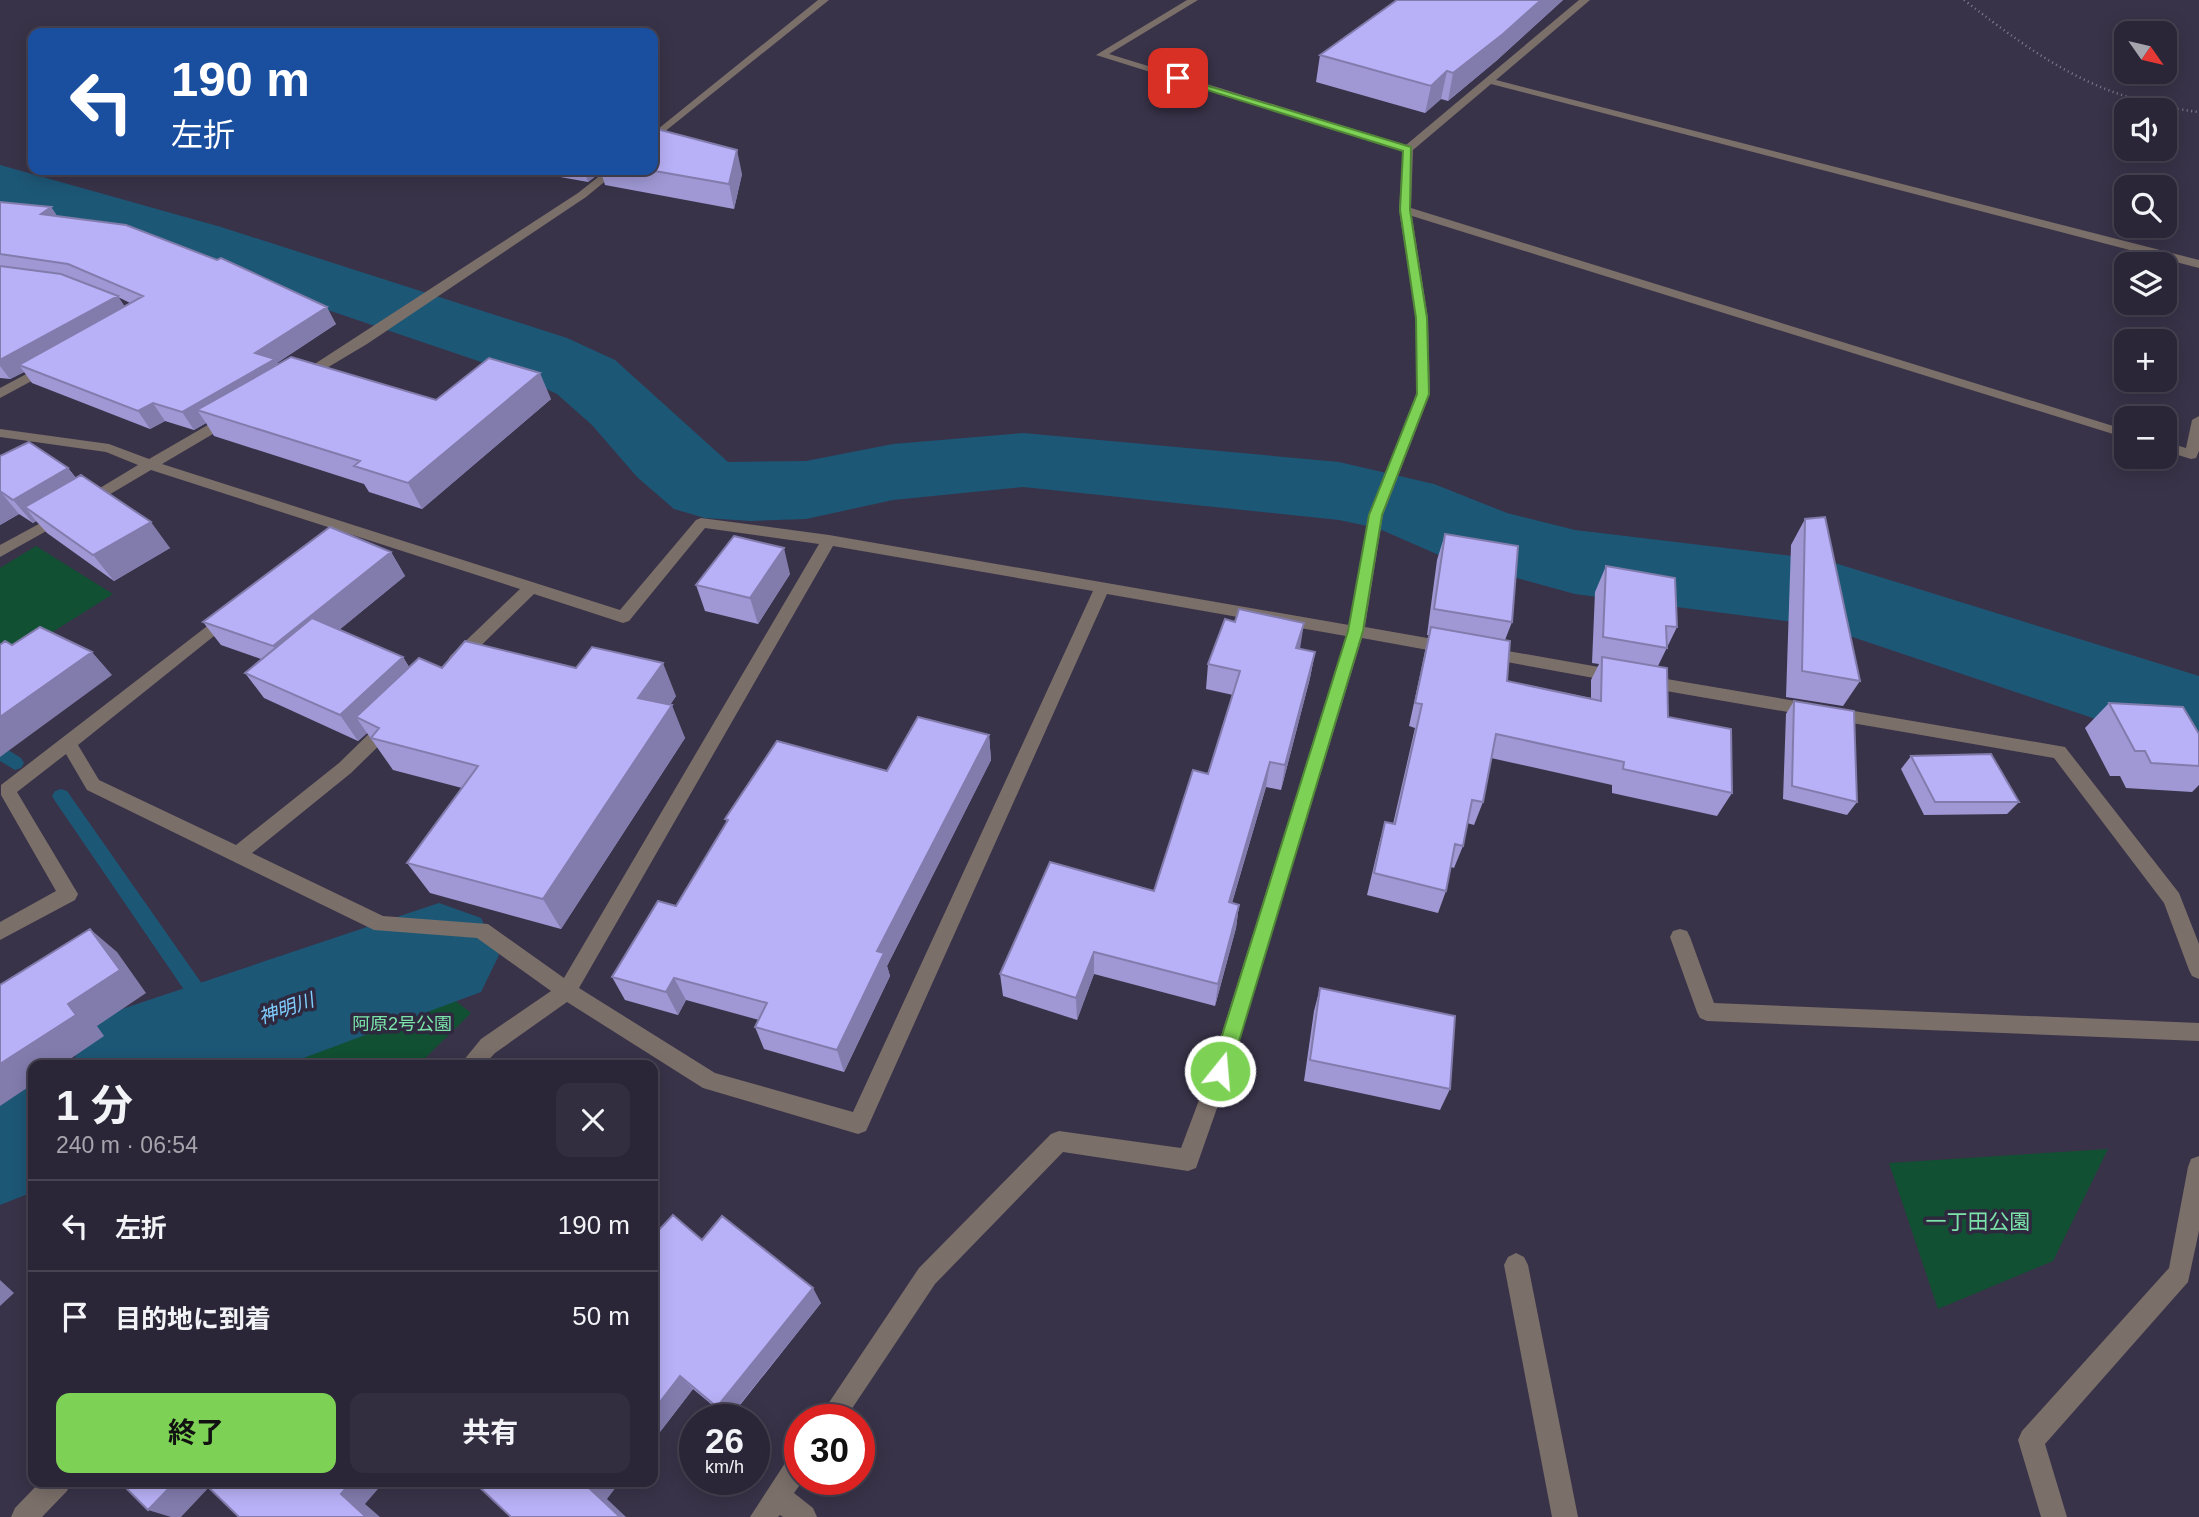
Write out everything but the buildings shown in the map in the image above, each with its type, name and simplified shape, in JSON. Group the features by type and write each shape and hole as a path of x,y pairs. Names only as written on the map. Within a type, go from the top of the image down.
{"street":[{"path":"658,134 824,0"},
{"path":"1193,0 1101,55 1408,149"},
{"path":"840,1404 927,1276 1059,1141 1188,1160 1220,1071 1356,631 1376,515 1423,394 1422,318 1405,210 1408,149 1585,0"},
{"path":"1489,81 2199,264"},
{"path":"292,382 362,341 582,195 608,175"},
{"path":"1405,210 2114,431"},
{"path":"0,394 60,360"},
{"path":"0,552 245,410"},
{"path":"2177,450 2191,455 2199,421"},
{"path":"0,433 108,448 150,465 344,525 623,617 701,523 829,540 2059,752 2172,899 2199,970"},
{"path":"322,542 344,525"},
{"path":"475,1060 488,1046 567,991 829,540"},
{"path":"443,673 532,587"},
{"path":"68,743 93,785 381,923 481,930 567,991 709,1082 858,1124 1102,588"},
{"path":"0,932 68,894 7,790 248,601"},
{"path":"238,854 345,768 404,711"},
{"path":"1680,937 1707,1012 2199,1032"},
{"path":"2054,1517 2031,1440 2180,1275 2199,1167"},
{"path":"1516,1265 1565,1517"},
{"path":"784,1486 770,1507 804,1517"},
{"path":"24,1517 53,1487"}],"path":[{"path":"1964,0 2032,53 2071,76 2134,103 2199,112"}],"green space":[{"path":"36,546 113,594 0,665 0,568"},
{"name":"阿原2号公園","path":"421,974 471,1013 423,1060 179,1060"},
{"path":"28,1134 28,1162 6,1145"},
{"name":"一丁田公園","path":"2108,1149 2053,1261 1938,1309 1889,1163"}],"waterway":[{"path":"0,185 196,242 539,355 586,377 621,407 668,458 705,489 751,492 806,490 893,472 1023,460 1339,491 1402,505 1480,537 1575,562 1825,593 2199,715"},
{"path":"0,752 15,763"},
{"path":"61,796 200,997 208,1035"},
{"name":"神明川","path":"146,1060 158,1053 439,955"},
{"name":"神明川","path":"0,1141 28,1126"}],"route":[{"path":"1178,78 1408,149 1405,210 1422,318 1423,394 1376,515 1356,631 1220,1071"}]}
